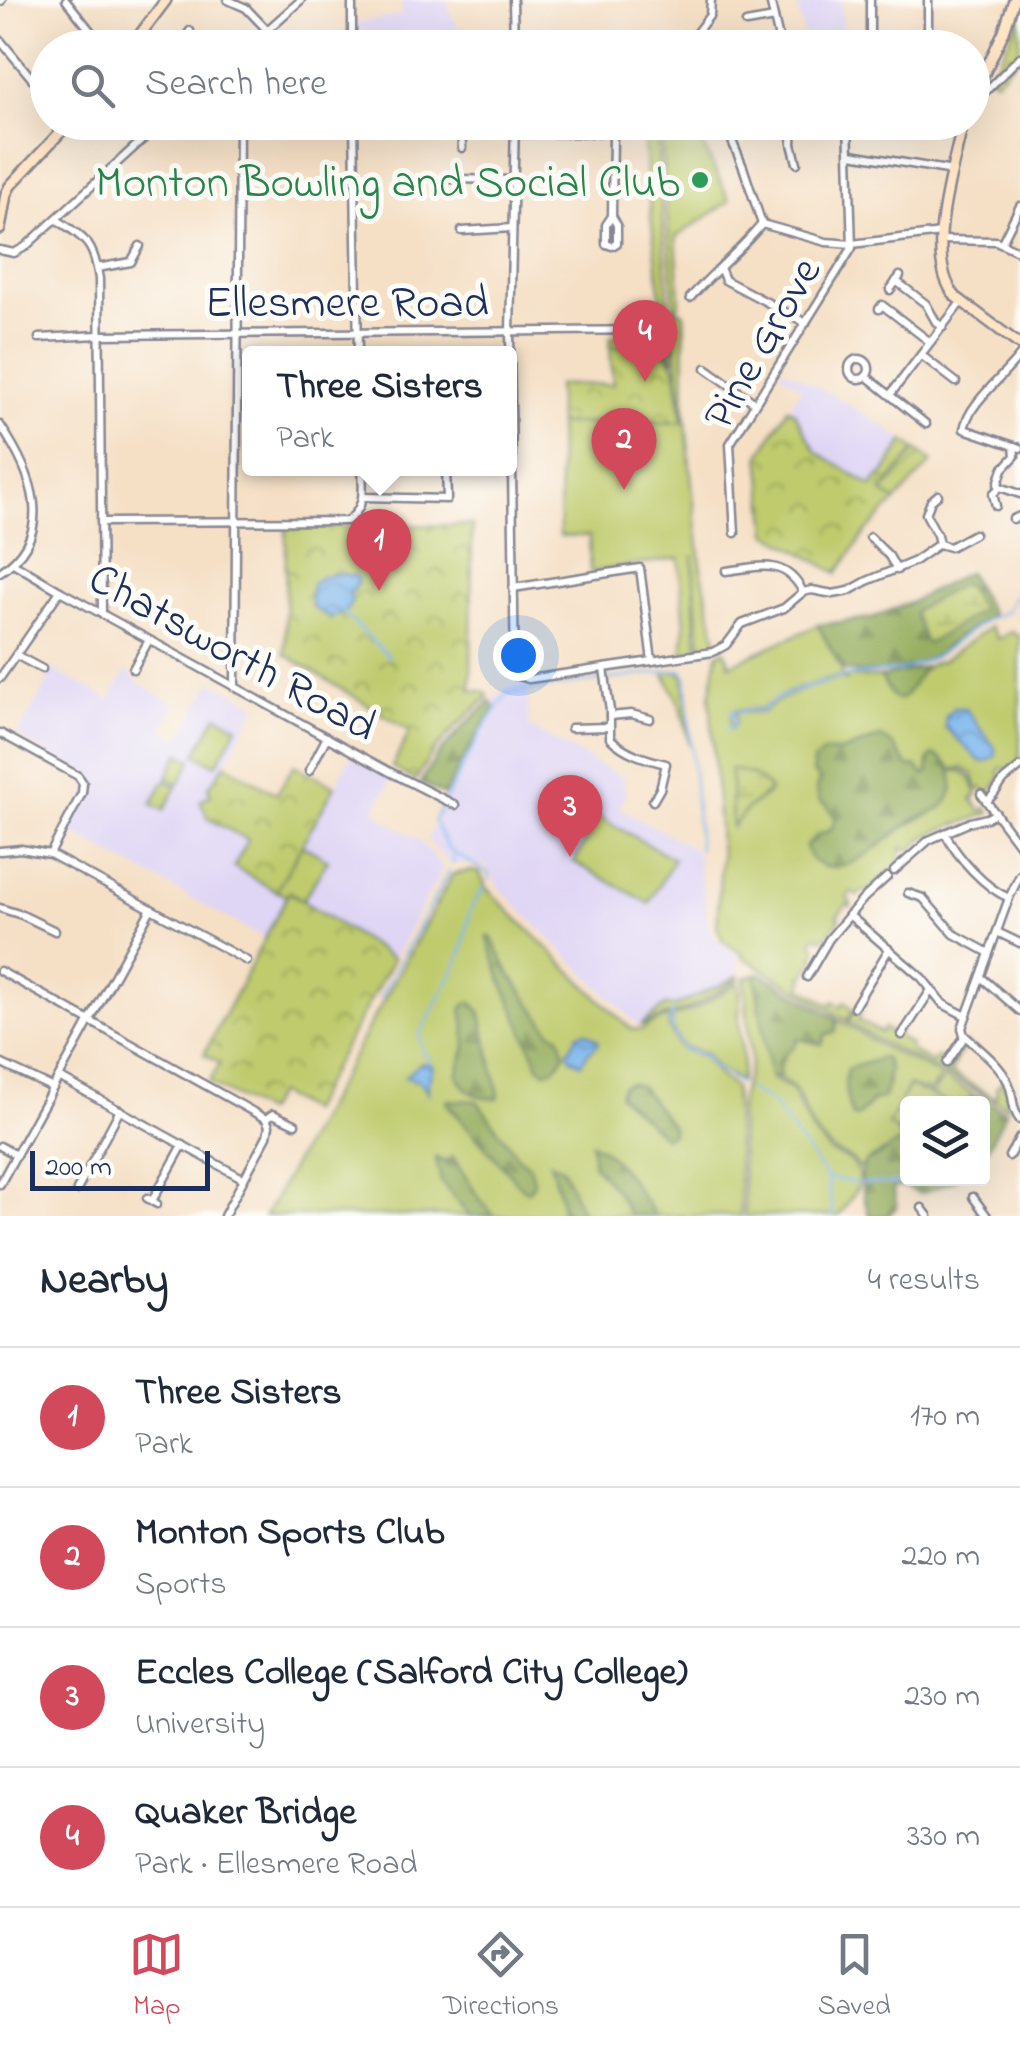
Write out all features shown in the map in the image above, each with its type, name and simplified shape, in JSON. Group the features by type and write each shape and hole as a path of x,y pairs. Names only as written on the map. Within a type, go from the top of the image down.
{"main road":[{"path":"144,30 166,0"},
{"path":"990,61 1013,1"},
{"path":"0,229 3,192 53,140"},
{"path":"960,140 941,236 946,283 962,302 1020,345"}],"street":[{"path":"66,0 90,30"},
{"path":"228,0 246,8 267,30 300,0"},
{"path":"352,0 352,30"},
{"path":"514,0 514,30"},
{"path":"698,30 712,12 711,0"},
{"path":"770,0 777,30"},
{"path":"870,0 870,30"},
{"path":"928,0 928,30"},
{"path":"746,23 774,18"},
{"path":"0,40 30,76"},
{"path":"990,87 1020,57"},
{"path":"0,250 21,250 142,140"},
{"path":"235,687 238,140"},
{"path":"354,140 358,346"},
{"path":"510,346 515,140"},
{"path":"612,216 613,140"},
{"path":"732,140 762,224"},
{"path":"792,140 797,163"},
{"path":"849,140 852,244"},
{"path":"850,154 953,171"},
{"path":"449,179 514,180"},
{"path":"1002,242 1020,206"},
{"path":"56,219 77,232 96,255 102,614"},
{"path":"762,224 826,242 852,244 941,236 1002,242 1020,252"},
{"path":"690,298 762,224"},
{"path":"462,230 512,228"},
{"name":"Pine Grove","path":"735,533 729,447 852,244"},
{"path":"97,268 131,262 140,246"},
{"path":"720,270 725,280 806,322"},
{"path":"890,290 898,279 926,304 942,327"},
{"path":"890,395 962,302"},
{"path":"879,309 882,305 930,342"},
{"name":"Ellesmere Road","path":"39,338 99,334 656,330"},
{"path":"921,355 956,382"},
{"path":"1000,487 1003,469 1015,456 1017,447 964,429 964,422 986,391 1020,355"},
{"path":"706,368 755,403"},
{"path":"866,376 926,424"},
{"path":"0,425 26,473 35,512 29,542 13,563 0,572"},
{"path":"101,522 346,521 357,514 363,497 362,476"},
{"path":"363,497 447,499 446,476"},
{"path":"512,476 515,675 529,679 716,651 742,624 784,608 803,592 843,593 913,562 939,544 950,547 974,534"},
{"path":"1000,487 1020,494"},
{"path":"996,506 993,494 1000,487"},
{"path":"938,495 926,514 939,544"},
{"path":"870,537 897,570"},
{"name":"Chatsworth Road","path":"13,563 453,804"},
{"path":"513,588 640,568 652,661"},
{"path":"726,571 779,568 792,575 803,592"},
{"path":"0,678 60,591"},
{"path":"133,670 149,640"},
{"path":"16,655 42,669"},
{"path":"604,668 610,738 640,756 669,765 661,794 653,802"},
{"path":"610,716 631,714 650,718"},
{"path":"570,728 609,727"},
{"path":"0,733 78,776 83,783 82,794 50,854"},
{"path":"309,771 327,737"},
{"path":"1020,767 1005,774 984,797 1020,846"},
{"path":"807,977 821,944 906,854 929,840 996,813"},
{"path":"945,833 986,884 1009,898"},
{"path":"0,851 21,849 50,854 247,962"},
{"path":"1020,875 962,1028 1005,1077 1020,1120"},
{"path":"908,893 923,898 958,936 989,953"},
{"path":"0,908 55,931"},
{"path":"0,1184 151,909"},
{"path":"929,920 936,914"},
{"path":"849,915 922,978 943,1004 966,1016"},
{"path":"997,932 1020,942"},
{"path":"854,1007 871,987 889,949"},
{"path":"0,972 268,1122"},
{"path":"980,976 1020,1010"},
{"path":"902,1034 932,990"},
{"path":"947,1063 966,1036"},
{"path":"0,1063 52,1088"},
{"path":"59,1078 244,1179"},
{"path":"77,1190 120,1110"},
{"path":"224,1216 267,1136 273,1114 295,1124"},
{"path":"1010,1156 1020,1137"},
{"path":"152,1201 183,1145"},
{"path":"0,1146 16,1155"},
{"path":"973,1197 988,1216"},
{"path":"922,1208 928,1216"}],"shaded area":[{"path":"402,0 449,0 448,9 458,30 355,30 355,23 401,16"},
{"path":"796,0 842,0 843,30 803,30"},
{"path":"783,368 882,425 932,462 865,533 837,573 768,533 760,455 802,387 780,373"},
{"path":"51,668 110,700 126,671 176,705 163,729 180,739 212,681 257,705 225,765 277,794 294,765 335,786 351,756 391,779 375,811 419,840 443,868 393,959 290,892 264,938 67,830 87,794 86,777 17,736 49,680 46,677"},
{"path":"527,684 529,727 623,778 626,794 619,808 696,850 709,927 713,936 738,957 738,976 676,1007 665,1006 638,1025 509,898 487,867 449,864 427,839 447,801 444,795 420,783 431,763 463,726 510,685"}],"green space":[{"path":"1020,16 1020,55 996,80 990,77"},
{"path":"644,140 657,140 669,315 656,326 662,319 662,307"},
{"name":"Monton Bowling and Social Club","path":"661,140 700,140 730,201 676,237 680,303 674,310"},
{"path":"678,310 684,313 685,410 702,573 718,645 702,649 693,555 699,650 682,653 685,627 679,558 590,572 589,536 560,536 558,424 684,422 672,316"},
{"path":"669,318 674,362 663,344 610,347 611,337 659,336 656,328"},
{"path":"664,343 675,366 683,422 558,424 557,385 613,384 610,347"},
{"path":"788,408 817,452 872,486 904,441 916,450 882,491 896,501 865,533 837,573 768,533 760,455"},
{"path":"916,450 932,462 896,501 882,492"},
{"path":"472,525 471,690 486,692 488,697 439,746 415,781 392,767 410,731 285,654 286,527"},
{"path":"968,572 991,614 924,661 877,672 842,670 818,625 872,618"},
{"path":"965,585 981,610 925,642 914,614 916,610"},
{"path":"818,625 842,670 842,676 789,692 762,709 736,709 731,712 731,729 736,712 762,713 790,695 843,678 846,681 847,677 881,677 891,695 904,697 924,670 990,627 998,639 1011,632 1020,636 1020,762 1010,770 999,771 1001,777 991,792 982,788 977,791 973,774 963,768 950,769 949,765 928,761 928,773 924,775 917,767 907,766 881,737 841,752 824,752 816,789 820,801 836,818 831,830 817,835 822,866 848,864 929,815 952,781 950,771 970,776 977,795 972,799 981,811 986,808 990,813 926,836 912,850 903,848 903,858 868,892 857,896 851,892 847,898 851,907 847,904 837,916 840,920 823,939 816,936 812,942 817,948 813,956 816,958 801,976 805,980 801,987 831,1005 834,1001 841,1007 845,1001 853,1010 847,1021 742,956 723,941 717,927 721,858 710,697 718,653 725,650 730,665","holes":["731,770 753,775 770,789 769,793 732,826"]},
{"path":"925,667 898,700 881,677"},
{"path":"678,671 684,676 690,746 681,707 664,672"},
{"path":"491,701 495,708 444,795 420,783 452,739"},
{"path":"217,715 238,726 216,765 196,754"},
{"path":"881,737 894,746 907,766 917,767 924,775 928,773 930,757 934,755 945,762 953,780 948,800 855,861 830,868 813,861 806,846 817,835 831,830 836,819 827,805 820,802 816,789 820,779 813,773 813,761 824,752 841,752"},
{"path":"180,753 192,760 179,784 167,777"},
{"path":"225,764 277,794 294,765 335,786 276,891 234,867 248,840 209,819 200,801 211,795 208,788"},
{"path":"731,769 758,779 770,791 732,827"},
{"path":"165,780 177,787 164,810 152,804"},
{"path":"599,817 674,859 649,903 574,862"},
{"path":"302,845 328,860 303,900 290,892 287,896 276,891"},
{"path":"480,873 486,888 624,1023 642,1030 670,1017 668,1026 680,1049 704,1057 734,1088 741,1216 265,1216 453,874"},
{"path":"289,892 393,959 309,1111 277,1093 265,1112 209,1083 220,1063 204,1054"},
{"path":"487,937 491,937 508,971 551,1032 559,1035 565,1054 552,1069 545,1071 539,1066"},
{"path":"760,973 837,1021 835,1032 825,1035 822,1044 797,1039 781,1060 780,1079 770,1076 755,974"},
{"path":"755,974 771,1079 791,1088 812,1131 830,1152 851,1161 859,1174 858,1187 839,1216 745,1216 739,1109 751,1061 744,978"},
{"path":"738,976 696,1005 641,1025 665,1006 676,1006"},
{"path":"738,982 740,1081 715,1067 707,1054 682,1046 671,1025 673,1016 699,1006"},
{"path":"471,1002 480,1011 498,1098 473,1094 457,1075 466,1047 462,1010"},
{"path":"857,1008 861,1011 858,1020 881,1033 884,1028 891,1034 896,1028 897,1036 911,1045 909,1049 932,1063 938,1057 948,1066 943,1073 848,1022"},
{"path":"835,1018 941,1075 930,1092 910,1086 904,1096 900,1096 888,1125 898,1131 900,1142 866,1162 861,1170 824,1142 793,1088 780,1079 782,1060 797,1038 822,1044 825,1035 832,1034","holes":["882,1058 888,1083 885,1095 856,1118 851,1115 847,1069"]},
{"path":"964,1044 967,1044 973,1050 966,1048 961,1052 951,1073 995,1098 1002,1081 1007,1107 990,1096 945,1074"},
{"path":"882,1058 889,1069 885,1095 853,1117 846,1093 847,1069"},
{"path":"944,1077 974,1096 934,1096"},
{"path":"909,1085 932,1096 903,1096"},
{"path":"622,1086 640,1086 672,1127 672,1134 664,1137 619,1095"},
{"path":"447,1100 477,1101 519,1158 530,1166 534,1181 528,1191 449,1106"},
{"path":"900,1102 900,1131 888,1125"},
{"path":"990,1103 1006,1112 990,1143"},
{"path":"900,1142 903,1186 893,1188 897,1207 888,1216 869,1216 862,1188 863,1167"},
{"path":"591,1143 619,1165 655,1216 630,1216 593,1164"},
{"path":"453,1157 494,1216 469,1216 441,1182 436,1158 445,1162"},
{"path":"550,1162 563,1169 583,1216 561,1216 561,1199"},
{"path":"903,1186 940,1186 920,1194"}],"water":[{"path":"336,574 356,576 358,582 349,596 352,600 348,607 330,618 312,607 310,596 312,584"},
{"path":"954,708 965,708 995,748 996,756 980,761 945,727 946,716"},
{"path":"586,1032 598,1044 581,1064 568,1052 578,1034"},
{"path":"430,1063 433,1067 428,1093 421,1082 405,1077 420,1064"}],"waterway":[{"path":"726,728 733,727 735,718 730,713 736,710 762,711 775,699 795,691 846,676 903,670 935,657 987,619 1005,612 1020,589"},
{"path":"344,613 389,657"},
{"path":"453,864 454,853 434,821 507,693 678,670 686,675 699,850"},
{"path":"456,854 489,874 489,880"},
{"path":"379,999 449,872"},
{"path":"430,1063 420,1034 452,975 463,948 470,910 484,887"},
{"path":"672,1012 670,1025 682,1048 705,1056 714,1068 741,1084"},
{"path":"748,1089 772,1103 827,1178 833,1216"},
{"path":"829,1178 857,1183"},
{"path":"863,1183 900,1184"}],"place":[{"name":"Monton Bowling and Social Club","path":"700,180"},
{"name":"Quaker Bridge","path":"645,382"},
{"name":"Monton Sports Club","path":"624,490"},
{"name":"Three Sisters","path":"379,591"},
{"name":"Eccles College (Salford City College)","path":"570,857"}]}
